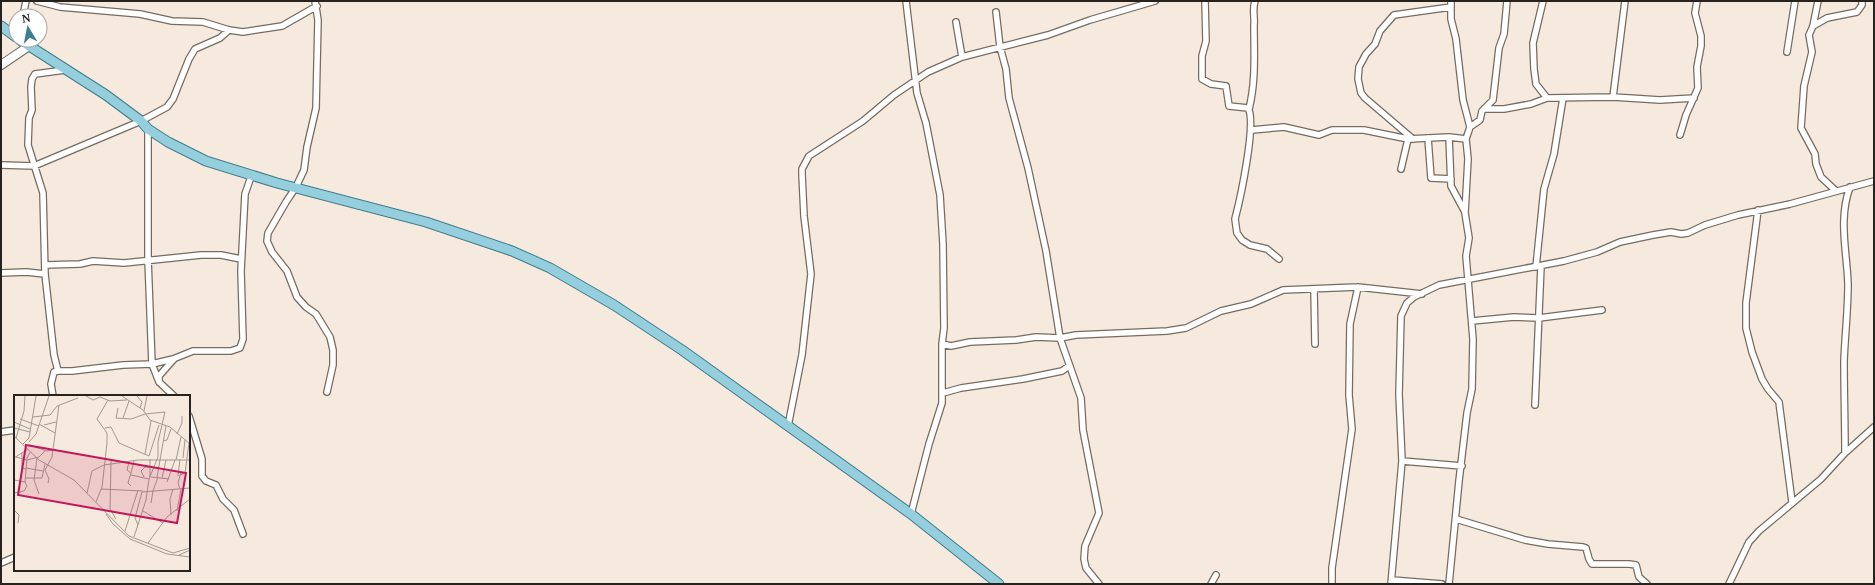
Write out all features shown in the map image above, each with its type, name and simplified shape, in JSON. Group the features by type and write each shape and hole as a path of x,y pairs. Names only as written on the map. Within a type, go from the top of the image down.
{"main road":[{"path":"32,48 106,95 141,121 148,129 168,142 206,161 277,183 441,227 512,251 550,268 614,305 682,350 910,514 999,584"}],"street":[{"path":"37,1 60,7 140,14 172,21 203,22 228,30 243,32 282,26 316,3 318,20 316,108 307,147 304,170 296,188 277,216 268,233 266,241 272,252 287,271 297,298 316,314 330,337 333,350 333,365 327,392"},
{"path":"906,1 918,100 926,123 940,195 944,328 942,344 942,403 910,514"},
{"path":"788,426 802,355 811,274 804,216 802,169 809,156 863,121 916,80 962,57 1000,46 1048,35 1090,20 1156,1"},
{"path":"1205,1 1206,41 1202,56 1202,79 1206,82 1226,86 1229,106 1249,109"},
{"path":"1254,1 1253,40 1255,74 1249,109 1252,130 1235,219 1239,237 1245,243 1267,248 1279,259"},
{"path":"1470,127 1480,120 1484,109 1493,100 1499,48 1504,34 1507,1"},
{"path":"1542,1 1533,43 1534,69 1536,84 1547,98"},
{"path":"1613,97 1625,1"},
{"path":"1680,135 1686,115 1698,88 1696,67 1701,46 1701,36 1695,13 1697,1"},
{"path":"1787,52 1795,1"},
{"path":"1818,1 1813,26 1809,35 1812,52 1804,86 1801,128 1816,154 1816,164 1821,177 1836,191"},
{"path":"1813,26 1827,18 1857,12 1862,5 1862,1"},
{"path":"1410,139 1361,93 1358,79 1359,67 1366,54 1377,41 1380,31 1394,15 1451,4 1450,19 1456,39 1463,100 1470,127 1466,139 1468,159 1465,213 1469,238 1466,256 1472,321 1472,389 1467,413 1449,584"},
{"path":"996,12 1000,46 1006,69 1012,109 1028,168 1046,251 1060,338 1081,398 1083,430 1098,513 1085,546 1084,559 1086,568 1099,584"},
{"path":"956,22 962,57"},
{"path":"1,165 34,166 141,121 169,104 173,99 189,59 195,49 220,38 228,30"},
{"path":"1,65 26,48"},
{"path":"58,371 54,355 45,274 43,193 28,145 29,118 32,110 30,92 32,79 35,74 65,70"},
{"path":"1484,109 1504,109 1531,104 1547,98 1613,97 1660,100 1694,98"},
{"path":"1535,405 1539,318 1538,267 1544,189 1554,154 1563,98"},
{"path":"1252,130 1284,127 1319,135 1332,130 1364,130 1410,139 1449,137 1466,139"},
{"path":"148,129 148,259 152,364 159,382 173,395"},
{"path":"1449,137 1452,188 1465,213"},
{"path":"1428,138 1431,178 1451,178"},
{"path":"1401,170 1410,139"},
{"path":"53,395 50,384 54,372 123,365 152,364 176,358 193,351 231,351 242,345 241,259 245,194 252,174"},
{"path":"1442,584 1392,582 1402,461 1399,394 1401,316 1407,303 1414,297 1439,285 1538,267 1597,252 1629,240 1661,233 1688,233 1713,222 1758,210 1790,204 1874,181"},
{"path":"1845,453 1846,426 1844,362 1848,284 1843,224 1846,197 1850,187"},
{"path":"1758,210 1746,303 1746,328 1752,352 1762,379 1779,402 1792,502"},
{"path":"45,265 80,264 93,261 124,263 201,254 221,255 241,259"},
{"path":"1,273 26,272 45,274"},
{"path":"942,344 951,346 970,342 1016,340 1036,337 1060,338 1076,335 1167,331 1186,328 1221,312 1252,304 1283,290 1358,287 1423,294"},
{"path":"1332,584 1332,568 1352,429 1349,402 1350,324 1358,287"},
{"path":"1314,288 1315,344"},
{"path":"1472,321 1514,317 1539,318 1602,310"},
{"path":"159,382 162,372 176,358"},
{"path":"943,394 961,388 1062,371 1069,366"},
{"path":"190,419 201,455 202,476 206,481 216,485 223,499 234,510 243,534"},
{"path":"1728,584 1749,542 1771,519 1821,479 1845,453 1874,427"},
{"path":"1,432 14,430"},
{"path":"1402,461 1462,466"},
{"path":"1456,519 1519,539 1548,544 1583,547 1588,550 1589,559 1592,564 1636,565 1639,578 1647,584"},
{"path":"1,563 14,557"},
{"path":"1211,584 1216,575"}]}
